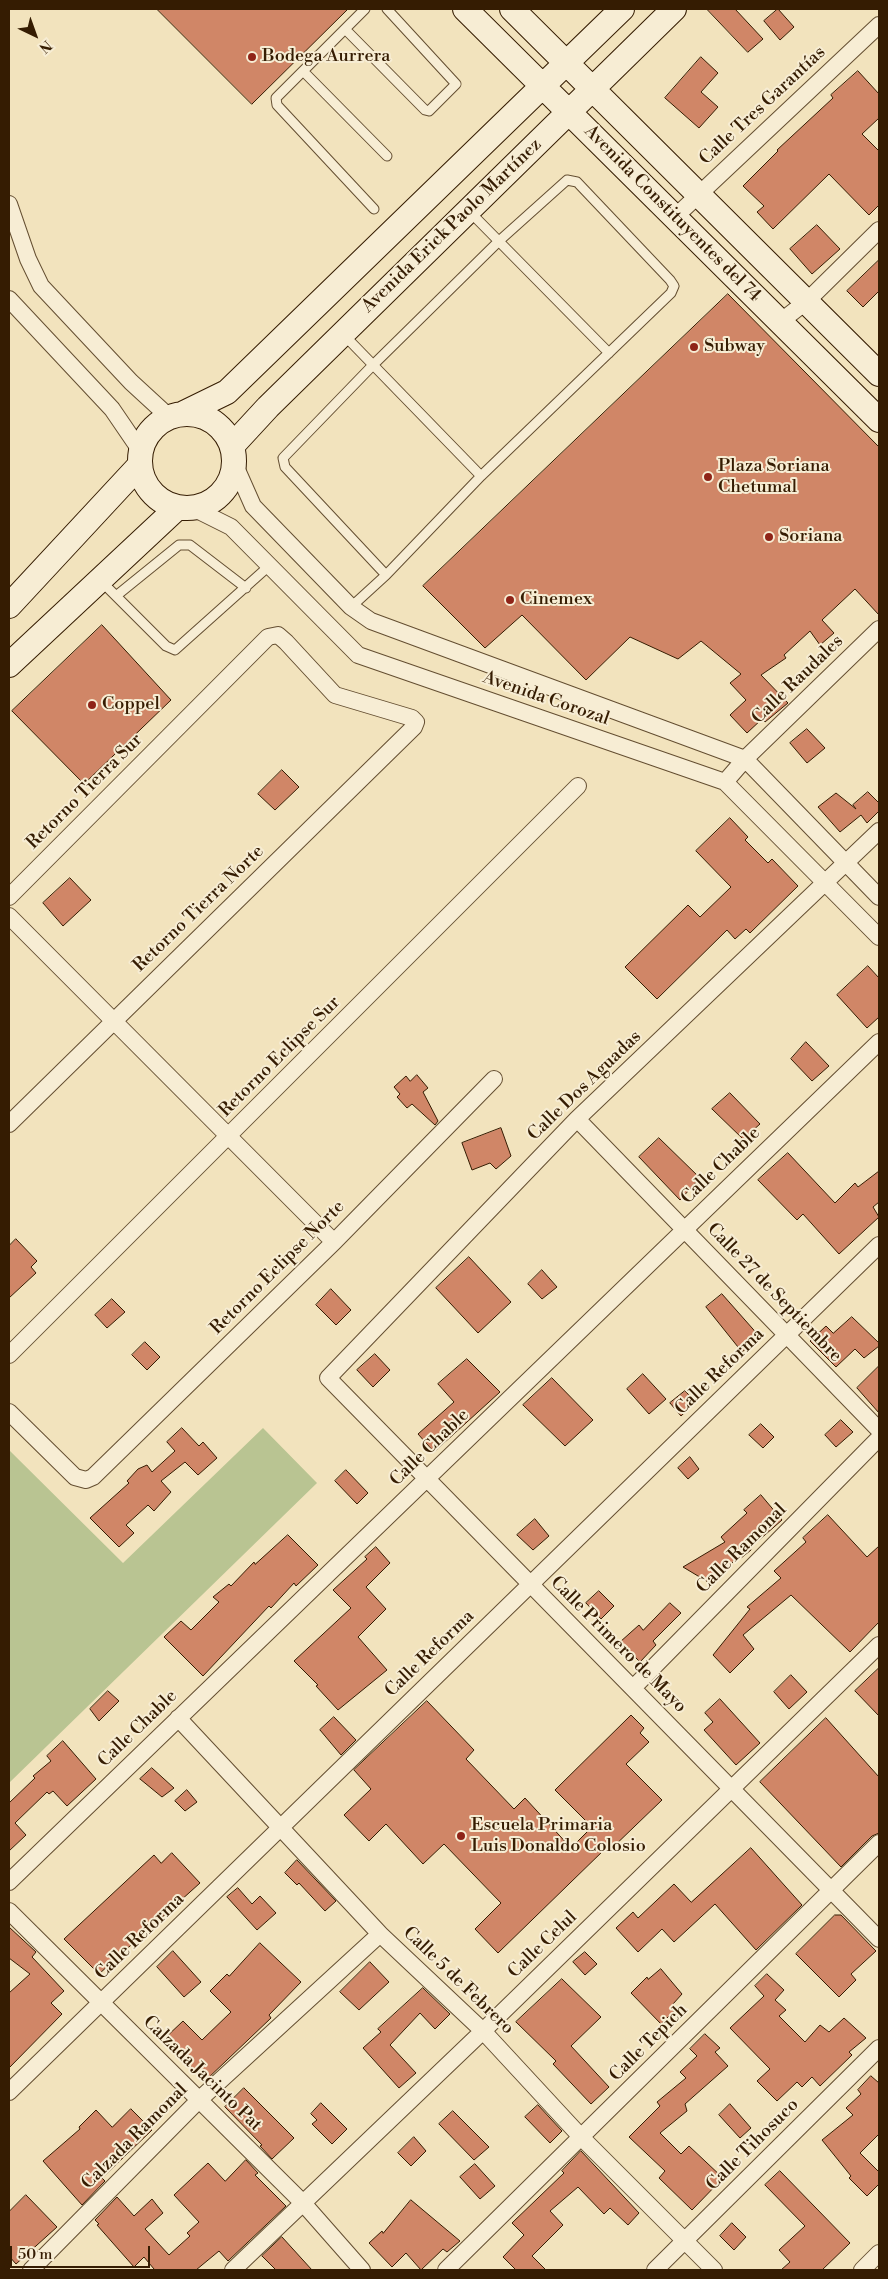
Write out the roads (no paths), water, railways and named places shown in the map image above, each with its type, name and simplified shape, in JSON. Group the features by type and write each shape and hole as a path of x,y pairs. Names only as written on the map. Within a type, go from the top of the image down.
{"street":[{"name":"Avenida Constituyentes del 74","path":"465,9 879,420"},
{"name":"Avenida Constituyentes del 74","path":"512,9 879,374"},
{"path":"9,606 139,458 145,436 155,424 227,392 317,305 388,227 444,182 622,9"},
{"name":"Avenida Erick Paolo Martínez","path":"233,454 268,407 674,9"},
{"name":"Calle Tres Garantías","path":"675,217 879,25"},
{"path":"444,182 468,210"},
{"path":"9,204 28,259 41,286 131,382 176,415 199,414 214,421 225,432 233,454 232,476 226,488 217,498 206,505 185,508 163,502 151,493 143,480 139,458 112,409 9,299"},
{"path":"780,322 807,301 879,230"},
{"path":"317,305 342,334"},
{"name":"Avenida Corozal","path":"233,454 253,506 351,607 371,621 745,759 879,897"},
{"path":"9,665 99,579 185,508"},
{"name":"Avenida Corozal","path":"185,508 231,527 358,655 725,782 879,937"},
{"name":"Calle Raudales","path":"725,782 745,759 879,629"},
{"name":"Retorno Tierra Sur","path":"9,897 268,637 278,635 335,695 412,718 416,722"},
{"name":"Retorno Tierra Norte","path":"9,1124 414,728 416,722"},
{"name":"Retorno Eclipse Sur","path":"9,1355 578,786"},
{"name":"Calle Dos Aguadas","path":"328,1378 577,1118 879,831"},
{"path":"9,916 334,1242"},
{"name":"Calle Chable","path":"9,1882 879,1042"},
{"name":"Retorno Eclipse Norte","path":"9,1412 75,1477 86,1480 94,1477 334,1242 494,1079"},
{"name":"Calle 27 de Septiembre","path":"577,1118 879,1430"},
{"name":"Calle Reforma","path":"9,2092 879,1245"},
{"name":"Calle Primero de Mayo","path":"328,1378 426,1480 634,1688 879,1939"},
{"name":"Calle Ramonal","path":"634,1688 879,1438"},
{"name":"Calle Celul","path":"233,2270 483,2031 879,1645"},
{"name":"Calle 5 de Febrero","path":"178,1718 380,1934 483,2031 582,2138 714,2270"},
{"name":"Calle Tepich","path":"446,2270 582,2138 879,1843"},
{"name":"Calzada Jacinto Pat","path":"9,1911 303,2202 362,2270"},
{"name":"Calzada Ramonal","path":"31,2270 200,2099 380,1934"},
{"name":"Calle Tihosuco","path":"654,2270 879,2048"},
{"path":"862,2270 879,2253"}],"lane":[{"path":"365,9 276,98 277,105 374,209"},
{"path":"345,29 425,110 429,111 456,84 387,9"},
{"path":"303,71 387,156"},
{"path":"351,607 386,575 481,476 671,293 674,286 670,280 577,182 567,180 499,241 373,365 283,458 285,467 386,575"},
{"path":"468,210 609,353"},
{"path":"342,334 481,476"},
{"path":"116,596 179,545 190,545 246,588"},
{"path":"99,579 166,646 175,650 269,566"}],"place":[{"name":"Bodega Aurrera","path":"252,57"},
{"name":"Subway","path":"694,347"},
{"name":"Plaza Soriana Chetumal","path":"708,477"},
{"name":"Soriana","path":"769,537"},
{"name":"Cinemex","path":"510,600"},
{"name":"Coppel","path":"92,705"},
{"name":"Escuela Primaria Luis Donaldo Colosio","path":"461,1836"}]}
